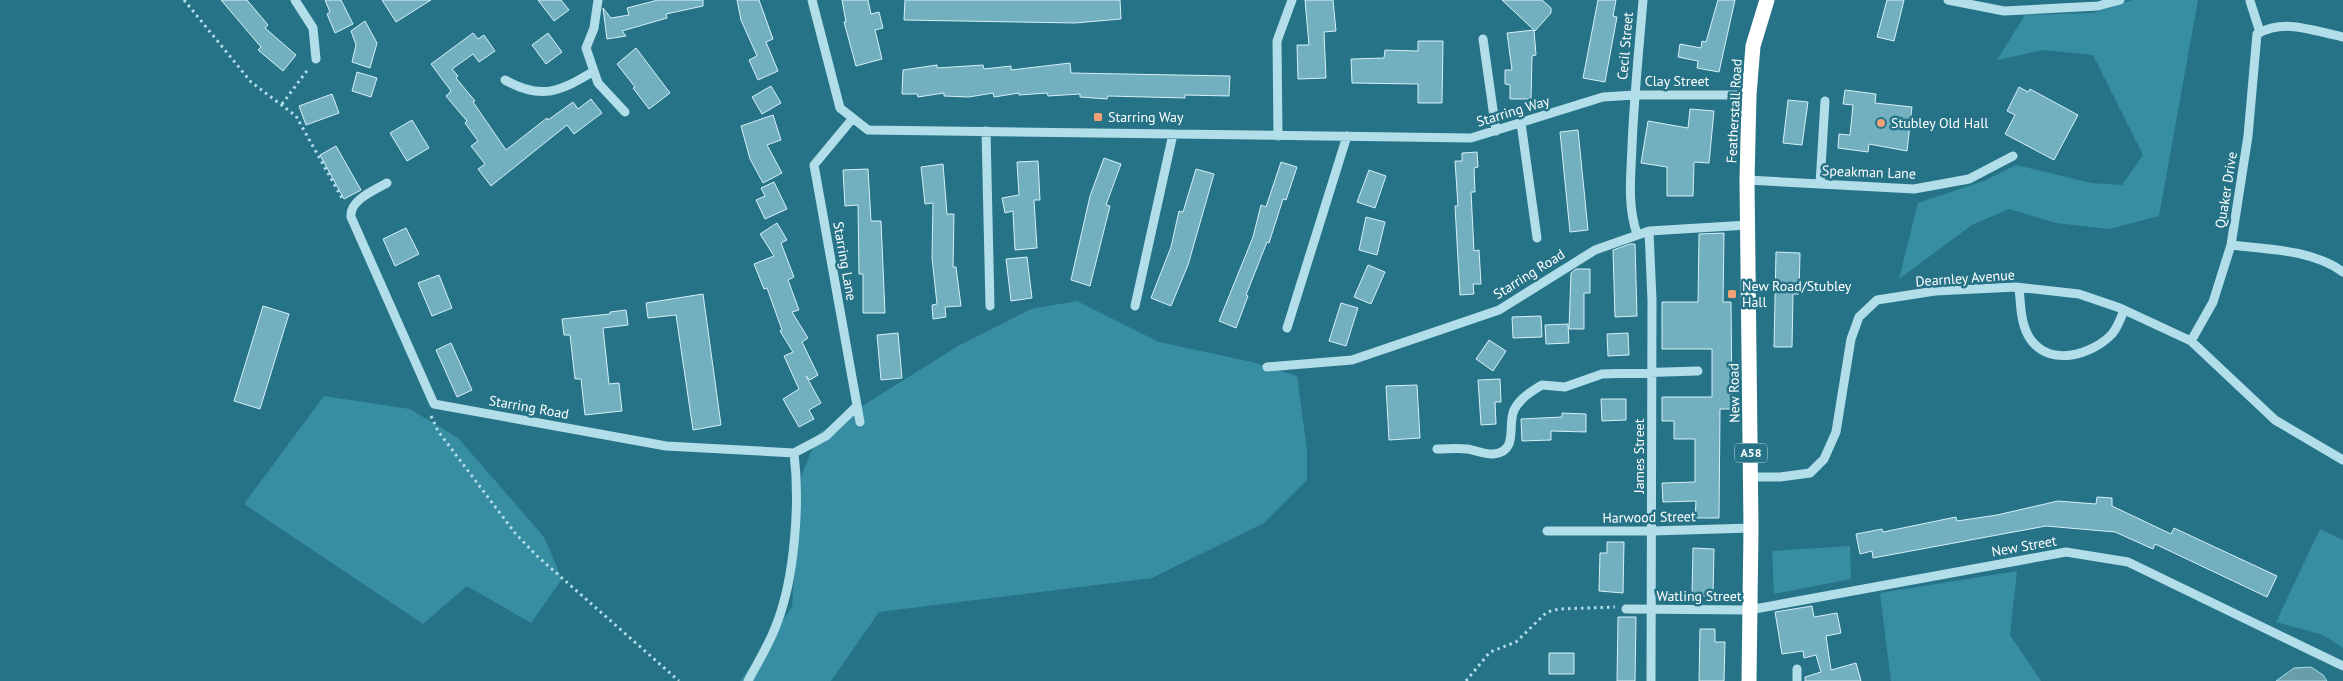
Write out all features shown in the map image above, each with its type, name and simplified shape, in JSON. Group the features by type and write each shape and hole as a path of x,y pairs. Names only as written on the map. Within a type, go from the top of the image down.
{"highway":[{"name":"Featherstall Road","path":"1748,225 1749,96 1753,46 1767,0"},
{"name":"New Road","path":"1748,225 1751,477 1749,681"}],"street":[{"path":"295,0 314,28 316,59"},
{"path":"598,0 594,28 586,48 598,83 625,112"},
{"name":"Starring Way","path":"812,0 840,108 868,130 1471,138 1604,97 1634,95"},
{"path":"1278,136 1277,41 1292,0"},
{"name":"Cecil Street","path":"1637,234 1630,216 1630,198 1634,95 1643,0"},
{"path":"1948,0 2004,11 2098,6 2120,0"},
{"path":"2250,1 2258,33 2270,26 2290,26 2343,37"},
{"name":"Quaker Drive","path":"2191,341 2213,302 2231,245 2248,136 2258,33"},
{"path":"1483,38 1496,131"},
{"path":"505,80 522,90 547,92 567,87 594,71"},
{"name":"Clay Street","path":"1634,95 1749,96"},
{"path":"1820,184 1825,101"},
{"name":"Starring Lane","path":"853,118 814,165 860,422"},
{"path":"1521,123 1537,238"},
{"path":"986,132 990,306"},
{"path":"1134,306 1173,134"},
{"path":"1287,328 1348,136"},
{"name":"Speakman Lane","path":"1747,180 1914,189 1969,179 2013,156"},
{"path":"352,211 355,204 387,184"},
{"name":"Starring Road","path":"352,211 351,217 434,404 666,446 794,453"},
{"name":"Starring Road","path":"1267,367 1352,360 1499,310 1595,250 1637,234 1648,231 1748,225"},
{"name":"James Street","path":"1648,231 1652,300 1652,531 1649,609 1651,681"},
{"path":"2231,245 2279,250 2309,258 2343,272"},
{"path":"2019,288 2023,322 2031,340 2042,350 2058,356 2079,353 2097,346 2112,333 2124,310"},
{"name":"Dearnley Avenue","path":"1751,477 1780,477 1810,473 1824,459 1836,432 1851,339 1859,317 1877,300 1935,291 2019,288 2079,294 2124,310 2191,341 2275,420 2343,460"},
{"path":"1437,449 1465,449 1488,454 1501,452 1506,449 1512,439 1512,417 1514,410 1528,393 1542,384 1565,387 1602,374 1698,371"},
{"path":"748,681 777,624 790,580 797,479 794,453 826,436 857,406"},
{"name":"Harwood Street","path":"1548,530 1652,531 1751,528"},
{"name":"New Street","path":"1749,610 2066,552 2128,562 2343,666"},
{"name":"Watling Street","path":"1626,609 1749,610"},
{"path":"1797,669 1797,681"}],"path":[{"path":"184,0 250,82 296,116 348,209 352,211"},
{"path":"282,104 316,59"},
{"path":"430,412 438,432 515,533 568,584 679,681"},
{"path":"1466,681 1490,652 1516,642 1548,612 1559,609 1614,606 1626,609"}],"shaded area":[{"path":"2133,0 2198,0 2159,216 2109,229 2056,223 2009,209 1972,225 1899,279 1918,203 1984,181 2016,165 2091,183 2122,185 2143,155 2093,55 2043,50 1997,60 2025,15 2093,13"},
{"path":"1077,301 1159,342 1252,362 1297,376 1307,450 1307,480 1264,523 1152,578 879,612 831,681 740,681 792,607 800,479 819,433 958,346 1031,309"},
{"path":"324,396 410,409 458,438 544,537 562,579 531,623 467,586 423,624 244,504"},
{"path":"2320,529 2343,540 2343,648 2323,635 2276,622"},
{"path":"1850,546 1851,579 1774,594 1772,551"},
{"path":"2017,571 2010,635 2041,681 1891,681 1880,593"},
{"path":"2311,667 2323,675 2327,681 2276,681 2294,668"}],"building":[{"path":"221,0 247,0 268,25 265,28 296,55 283,71 258,50 261,47"},
{"path":"325,0 341,0 353,24 335,33 327,14 330,12"},
{"path":"382,0 431,0 396,22"},
{"path":"538,0 561,0 569,10 554,21"},
{"path":"658,0 703,0 703,6 666,14 667,18 622,31 626,36 607,39 603,8 611,18 629,15 627,8"},
{"path":"737,0 759,0 773,39 766,42 778,71 758,80 749,60 757,56 741,20"},
{"path":"842,0 868,0 871,14 879,12 883,28 875,30 882,59 856,66 844,22 846,22"},
{"path":"905,0 1120,0 1121,19 1075,23 904,20"},
{"path":"1305,0 1333,0 1336,31 1324,32 1326,78 1298,79 1297,45 1309,45"},
{"path":"1502,0 1542,0 1551,8 1551,13 1535,31"},
{"path":"1598,0 1616,0 1613,16 1617,17 1605,82 1583,78"},
{"path":"1718,0 1735,0 1719,72 1697,68 1698,61 1678,57 1680,44 1701,48 1702,41 1706,42"},
{"path":"1887,0 1904,0 1894,41 1877,37"},
{"path":"365,21 377,43 370,68 352,62 356,45 351,31"},
{"path":"1534,30 1536,55 1532,56 1531,99 1510,99 1510,85 1505,84 1505,70 1512,70 1507,33"},
{"path":"473,33 478,39 484,35 495,51 479,62 473,54 452,69 458,76 456,78 475,101 473,102 506,150 547,118 548,120 573,102 578,109 591,99 602,113 574,134 567,125 491,186 478,169 485,164 471,146 478,141 465,123 467,121 446,96 451,91 431,64"},
{"path":"548,33 562,52 546,64 532,45"},
{"path":"1418,41 1443,41 1442,103 1418,103 1418,84 1352,83 1351,59 1384,58 1385,50 1418,51"},
{"path":"636,48 670,93 649,109 617,64"},
{"path":"1070,63 1071,73 1230,76 1229,96 1185,95 1185,98 1108,96 1107,99 1080,97 1080,94 1048,96 1047,93 1019,95 1019,93 994,97 993,93 969,97 944,96 944,93 918,97 917,94 902,94 903,70 937,65 937,68 983,65 984,69 1011,66 1011,70"},
{"path":"357,72 377,78 371,97 352,91"},
{"path":"771,86 781,103 762,114 752,97"},
{"path":"2019,87 2028,92 2030,89 2078,115 2054,160 2005,134 2015,115 2007,111"},
{"name":"Stubley Old Hall","path":"1845,90 1876,94 1875,103 1912,107 1907,151 1869,144 1868,152 1838,148 1839,134 1850,135 1853,105 1843,104"},
{"path":"332,94 339,113 306,125 299,106"},
{"path":"1788,100 1808,102 1802,145 1783,143"},
{"path":"1690,109 1714,111 1709,163 1694,162 1693,196 1667,196 1667,167 1641,163 1648,121 1688,128"},
{"path":"773,115 781,140 767,145 782,173 763,183 750,159 741,126"},
{"path":"412,120 429,148 407,161 390,133"},
{"path":"1578,130 1588,230 1570,232 1560,132"},
{"path":"336,146 361,190 344,199 320,155"},
{"path":"1477,152 1478,167 1474,168 1475,192 1471,192 1474,251 1479,250 1481,284 1473,284 1474,294 1460,295 1455,206 1458,206 1455,161 1462,161 1462,153"},
{"path":"1104,158 1121,164 1106,205 1110,206 1090,286 1071,280 1090,196"},
{"path":"1038,161 1040,200 1034,200 1037,248 1015,250 1013,211 1005,213 1002,198 1019,195 1017,162"},
{"path":"1281,162 1297,167 1286,200 1283,199 1269,243 1267,242 1246,295 1248,296 1236,328 1219,321 1253,237 1261,205 1266,207"},
{"path":"943,164 947,214 954,214 953,267 956,267 961,306 945,307 946,317 933,319 932,305 937,304 932,258 933,203 925,204 921,167"},
{"path":"868,169 871,221 881,221 885,313 863,313 863,274 859,274 858,205 845,206 843,170"},
{"path":"1196,169 1214,174 1188,265 1171,306 1151,298 1171,247 1179,211 1183,212"},
{"path":"1369,170 1386,176 1375,208 1357,202"},
{"path":"774,182 787,209 765,219 756,200 765,196 761,188"},
{"path":"1366,217 1385,222 1377,255 1359,250"},
{"path":"777,223 787,240 781,243 794,277 788,280 799,310 792,312 808,338 802,342 818,375 810,380 806,376 821,403 809,410 814,419 799,427 783,399 799,389 784,356 793,352 780,331 782,330 767,288 764,289 754,264 774,256 760,234"},
{"path":"406,228 419,254 395,266 383,239"},
{"path":"1724,233 1723,302 1731,302 1732,409 1720,409 1719,518 1695,518 1696,501 1663,502 1662,483 1695,482 1695,439 1674,439 1674,421 1662,421 1662,397 1712,397 1712,349 1662,349 1662,302 1698,302 1699,234"},
{"path":"1635,244 1637,316 1615,317 1613,250"},
{"path":"1776,252 1800,253 1799,294 1793,294 1792,347 1774,347"},
{"path":"1027,257 1032,298 1011,301 1006,259"},
{"path":"1368,265 1385,272 1371,304 1354,297"},
{"path":"1576,269 1590,269 1590,293 1584,293 1584,329 1569,329 1571,273"},
{"path":"439,275 452,308 432,316 418,283"},
{"path":"703,294 721,425 693,430 676,315 648,318 646,303"},
{"path":"1341,303 1358,308 1346,346 1329,341"},
{"path":"263,306 289,314 260,409 234,401"},
{"path":"626,310 628,325 603,328 609,384 619,383 622,411 585,415 581,379 575,379 570,335 564,335 562,319 610,314 610,312"},
{"path":"1541,316 1542,337 1513,338 1512,317"},
{"path":"1568,324 1569,343 1546,344 1545,325"},
{"path":"898,333 902,378 881,380 877,335"},
{"path":"1628,333 1629,355 1608,356 1607,334"},
{"path":"1489,340 1506,351 1493,371 1476,359"},
{"path":"451,343 472,390 457,397 436,350"},
{"path":"1500,379 1501,402 1495,402 1496,424 1481,425 1478,380"},
{"path":"1417,385 1420,438 1389,440 1386,386"},
{"path":"1601,399 1626,399 1626,420 1602,421"},
{"path":"1562,413 1586,414 1586,432 1551,431 1551,440 1522,441 1521,419 1562,417"},
{"path":"2097,497 2112,498 2112,506 2171,534 2174,528 2277,576 2267,597 2155,544 2153,549 2115,532 2046,526 1873,558 1872,551 1860,554 1856,534 1882,529 1883,532 1956,517 1957,521 1997,515 2058,501 2096,504"},
{"path":"1607,542 1624,542 1623,593 1599,591 1600,553 1607,553"},
{"path":"1693,548 1714,549 1713,596 1692,596"},
{"path":"1812,606 1814,617 1837,613 1841,633 1826,636 1831,670 1856,663 1861,681 1805,681 1805,677 1821,672 1816,655 1804,658 1803,651 1782,654 1775,612"},
{"path":"1618,617 1636,617 1635,681 1617,681"},
{"path":"1700,629 1715,629 1715,642 1725,642 1724,681 1699,681"},
{"path":"1549,653 1574,653 1574,674 1549,674"}],"place":[{"name":"Starring Way","path":"1098,117"},
{"name":"Stubley Old Hall","path":"1881,123"},
{"name":"New Road/Stubley Hall","path":"1732,294"}]}
